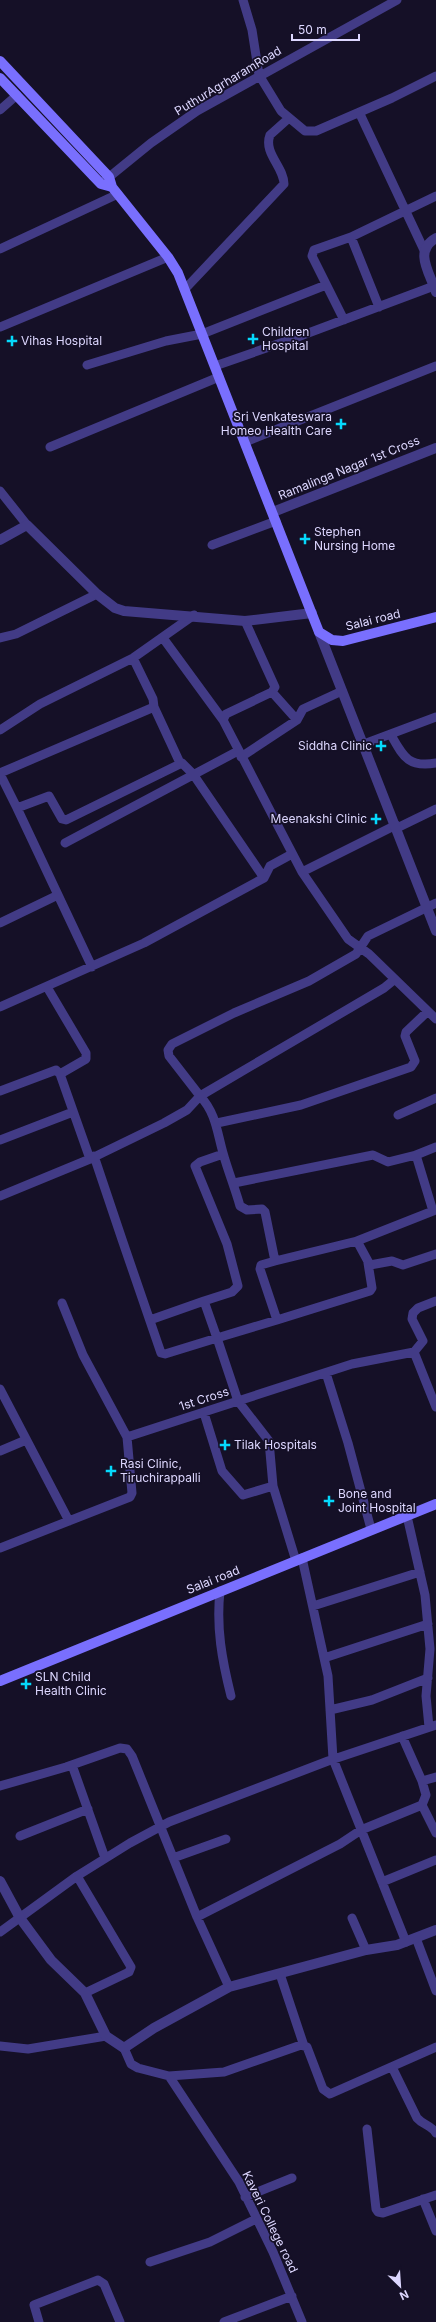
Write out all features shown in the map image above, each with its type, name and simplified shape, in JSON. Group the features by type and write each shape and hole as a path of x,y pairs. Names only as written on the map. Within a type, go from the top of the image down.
{"main road":[{"path":"0,62 110,186 168,257 185,289 319,632"},
{"path":"0,78 110,186"},
{"name":"Salai road","path":"319,632 332,640 343,641 436,617"},
{"name":"Salai road","path":"0,1681 299,1560 371,1529 436,1504"}],"street":[{"path":"243,0 252,30 259,75 281,111 305,131 316,131 436,76"},
{"name":"PuthurAgrharamRoad","path":"0,249 110,186 151,143 197,111 259,75 397,0"},
{"path":"0,110 17,95"},
{"path":"215,366 379,307 435,289 425,262 424,250 404,212 359,112"},
{"path":"185,289 284,184 268,143 270,135 289,118"},
{"path":"344,320 312,256 312,252 351,236 436,196"},
{"path":"351,236 379,307"},
{"path":"424,250 426,245 436,238"},
{"path":"0,327 168,257"},
{"path":"87,365 166,341 202,334 326,285"},
{"path":"245,442 436,366"},
{"path":"50,447 219,377"},
{"name":"Ramalinga Nagar 1st Cross","path":"274,517 436,448"},
{"path":"0,492 27,525 97,594 115,608 131,613 194,615 245,621 312,613"},
{"path":"212,545 274,517"},
{"path":"0,540 27,525"},
{"path":"0,638 16,634 97,594"},
{"path":"0,730 40,704 133,658 194,615"},
{"path":"223,720 229,712 272,692 275,685 245,621"},
{"path":"319,632 436,931"},
{"path":"163,638 223,720 288,842 292,854 302,872 348,939 395,979 436,1019"},
{"path":"133,658 153,699 154,707 180,763"},
{"path":"65,843 187,780 193,774 240,754 297,720 303,709 342,691"},
{"path":"272,692 297,720"},
{"path":"92,967 18,808 0,774 154,707"},
{"path":"364,744 436,717"},
{"path":"391,735 403,755 410,761 424,764 436,763"},
{"path":"18,808 49,796 62,819 66,820 180,763 184,763 264,878"},
{"path":"302,872 436,809"},
{"path":"0,1007 144,943 264,878 270,866 292,854"},
{"path":"0,923 58,895"},
{"path":"275,1261 264,1210 259,1208 243,1208 223,1154 217,1124 208,1105 169,1056 168,1050 172,1044 234,1012 309,981 356,954 368,936 436,903"},
{"path":"1,1194 92,1158 170,1120 187,1110 200,1096 384,988 395,979"},
{"path":"47,987 86,1053 86,1058 60,1074"},
{"path":"217,1124 300,1105 411,1067 415,1061 405,1036 406,1032 428,1012"},
{"path":"0,1091 56,1070 60,1074 73,1112 92,1158 162,1353 165,1354 370,1291 372,1288 368,1264 357,1242"},
{"path":"398,1115 436,1098"},
{"path":"0,1140 73,1112"},
{"path":"234,1183 373,1155 388,1162 416,1155 436,1147"},
{"path":"150,1320 232,1292 238,1286 227,1244 195,1166 200,1162 223,1154"},
{"path":"277,1320 260,1269 261,1266 275,1261 357,1242 435,1215 428,1201 416,1155"},
{"path":"368,1264 373,1265 392,1261 403,1265 436,1254"},
{"name":"1st Cross","path":"128,1437 238,1401 204,1301"},
{"path":"406,1942 333,1759 328,1676 313,1606 299,1560 273,1486 269,1442 238,1401 352,1364 414,1352 423,1341 412,1319 413,1313 418,1308 436,1301"},
{"path":"0,1548 130,1497 132,1493 128,1437 83,1355 62,1303"},
{"path":"414,1352 436,1407"},
{"path":"326,1373 348,1443 371,1529"},
{"path":"0,1389 69,1521"},
{"path":"204,1413 222,1470 240,1494 243,1495 273,1486"},
{"path":"4,1450 26,1440"},
{"path":"0,1932 77,1876 159,1827 333,1759 432,1726 428,1678 430,1649 425,1595 407,1516"},
{"path":"313,1606 420,1572"},
{"path":"220,1591 218,1637 231,1696"},
{"path":"324,1658 428,1624"},
{"path":"330,1710 372,1700 428,1678"},
{"path":"197,1917 340,1844 361,1830 422,1805 426,1796 422,1781 402,1736"},
{"path":"0,1786 72,1765 120,1748 127,1749 132,1756 159,1827 197,1917 229,1987"},
{"path":"72,1765 105,1858"},
{"path":"422,1781 436,1777"},
{"path":"422,1805 436,1834"},
{"path":"20,1836 88,1809"},
{"path":"173,1858 226,1838"},
{"path":"382,1882 436,1860"},
{"path":"77,1876 132,1967 128,1972 85,1993"},
{"path":"0,1882 20,1918 51,1960 85,1993 106,2036 124,2048 131,2064 138,2068 169,2076 224,2072 298,2045 304,2046"},
{"path":"352,1918 366,1950"},
{"path":"124,2048 154,2028 229,1987 366,1950 406,1942 436,1930"},
{"path":"416,1938 436,1991"},
{"path":"280,1974 304,2046 308,2051 323,2089 330,2094 436,2047"},
{"path":"0,2046 28,2049 106,2036"},
{"path":"392,2067 417,2118 422,2124 433,2129 436,2134"},
{"name":"Kaveri College road","path":"169,2076 239,2182 292,2296 302,2322"},
{"path":"367,2129 376,2209 378,2212 383,2214 436,2195"},
{"path":"245,2197 292,2178"},
{"path":"423,2199 436,2232"},
{"path":"150,2262 210,2242 256,2219"},
{"path":"38,2322 34,2305 98,2280 104,2284 120,2322"},
{"path":"224,2322 238,2320 292,2296"}],"place":[{"name":"Children Hospital","path":"253,339"},
{"name":"Vihas Hospital","path":"12,341"},
{"name":"Sri Venkateswara Homeo Health Care","path":"341,424"},
{"name":"Stephen Nursing Home","path":"305,539"},
{"name":"Siddha Clinic","path":"381,746"},
{"name":"Meenakshi Clinic","path":"376,819"},
{"name":"Tilak Hospitals","path":"225,1445"},
{"name":"Rasi Clinic, Tiruchirappalli","path":"111,1471"},
{"name":"Bone and Joint Hospital","path":"329,1501"},
{"name":"SLN Child Health Clinic","path":"26,1684"}]}
